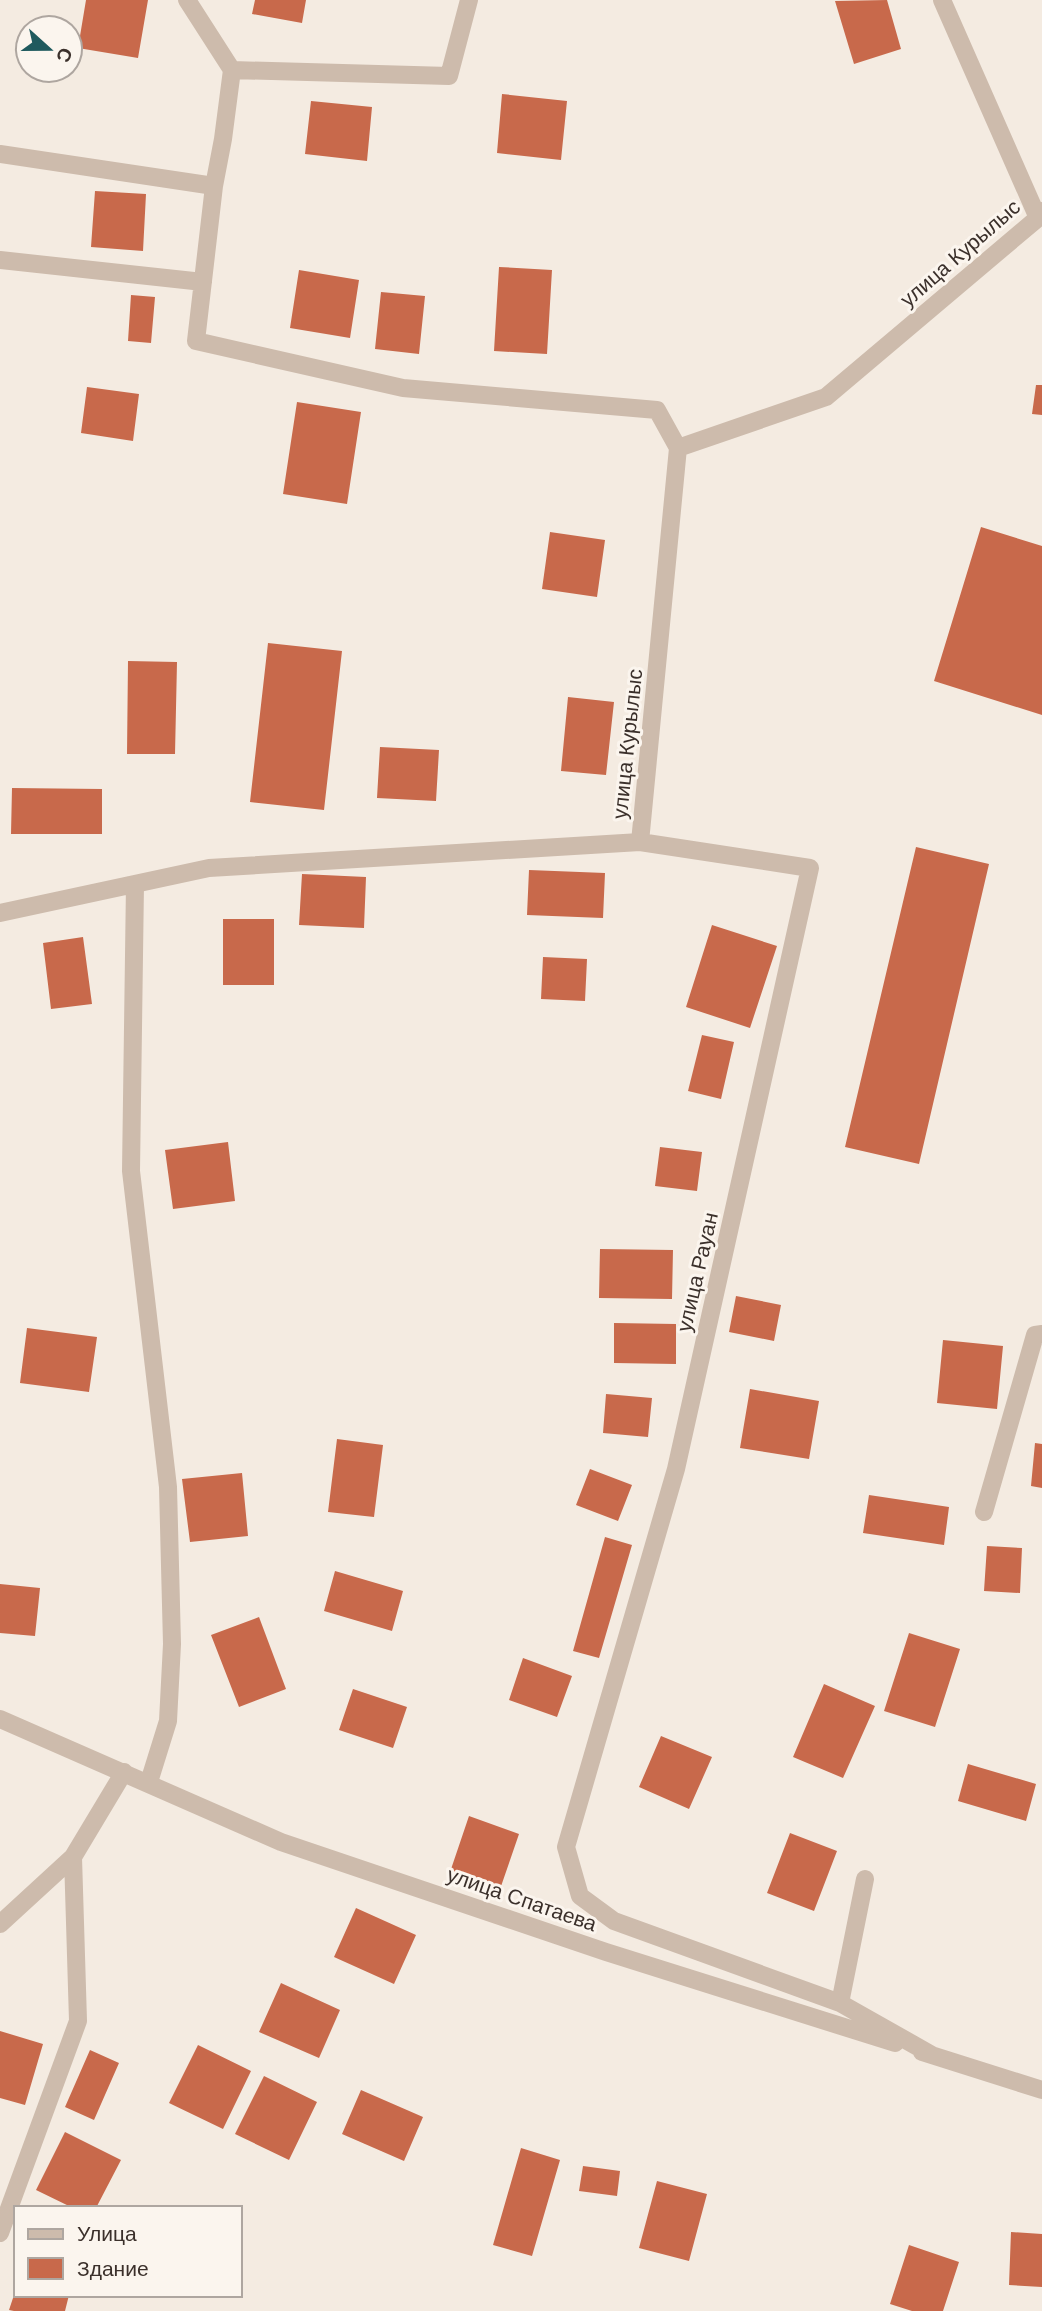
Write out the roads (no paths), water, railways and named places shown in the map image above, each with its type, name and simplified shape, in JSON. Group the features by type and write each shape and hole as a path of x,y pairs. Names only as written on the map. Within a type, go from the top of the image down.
{"street":[{"path":"187,0 232,70 214,186 195,341 403,388 657,410 678,448"},
{"path":"232,70 449,76 469,0"},
{"path":"942,0 1040,215"},
{"path":"0,154 214,186"},
{"name":"улица Курылыс","path":"0,913 209,868 640,842 678,448 825,397 1040,215"},
{"path":"0,260 203,282"},
{"name":"улица Рауан","path":"640,842 810,868 676,1468 565,1847 580,1896 614,1921 840,2003"},
{"path":"135,884 131,1171 168,1487 172,1644 167,1721 149,1782"},
{"path":"984,1512 1035,1335 1042,1334"},
{"name":"улица Спатаева","path":"0,1719 281,1842 606,1952 1042,2090"},
{"path":"0,1924 73,1857 124,1772"},
{"path":"0,2233 78,2021 73,1857"},
{"path":"865,1879 840,2003 932,2055"}]}
